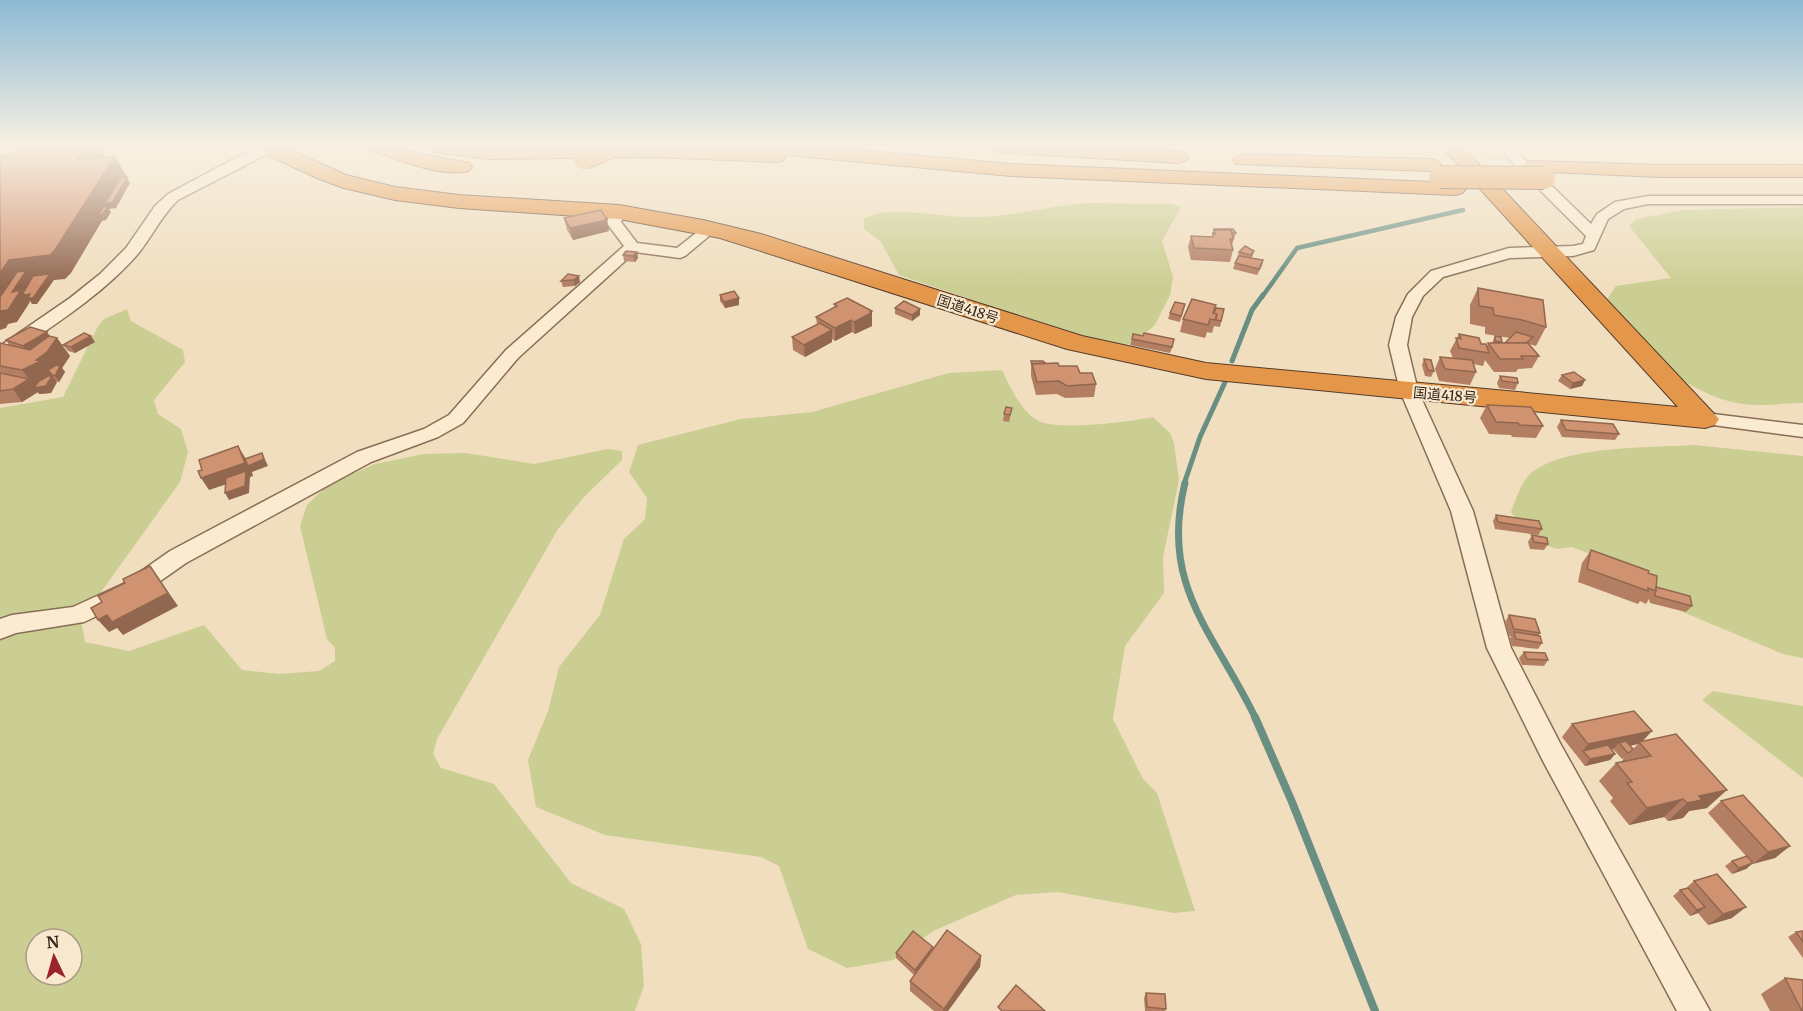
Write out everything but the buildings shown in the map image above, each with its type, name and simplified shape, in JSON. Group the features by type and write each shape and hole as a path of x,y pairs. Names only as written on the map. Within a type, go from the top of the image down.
{"highway":[{"name":"国道418号","path":"391,193 469,202 619,213 686,223 753,239 1076,343 1206,371 1694,418"},
{"path":"1469,193 1541,253"},
{"path":"1491,193 1541,253 1694,418"}],"street":[{"path":"0,354 76,302 106,277 132,251 160,209 180,193"},
{"path":"1551,193 1595,236"},
{"path":"1694,1011 1552,753 1500,648 1462,511 1408,391 1398,345 1404,317 1416,294 1437,274 1496,256 1588,247 1602,217 1620,205 1648,200 1803,200"},
{"path":"619,213 613,222 632,246 680,253 701,236"},
{"path":"0,630 12,624 76,616 131,590 178,557 363,457 430,433 456,419 512,354 632,246"},
{"path":"1694,418 1803,431"}],"green space":[{"path":"1087,203 1172,204 1181,207 1162,241 1173,277 1170,295 1155,325 1135,342 1125,345 1087,338 899,275 881,242 864,229 864,219 885,213 912,212 979,217"},
{"path":"1803,207 1803,403 1750,405 1722,399 1702,391 1665,368 1601,308 1616,286 1671,278 1629,226 1636,219 1683,210"},
{"path":"127,309 131,321 183,350 185,362 154,400 158,414 181,429 188,452 180,482 81,620 85,642 129,651 204,625 242,670 279,674 319,671 335,661 335,648 327,639 300,526 307,505 328,485 375,464 424,454 466,453 534,464 608,449 622,451 622,460 584,497 558,529 437,739 433,754 441,768 494,784 571,883 624,909 641,944 644,986 635,1011 0,1011 0,408 63,397 98,326 104,319"},
{"path":"1002,370 1022,407 1041,422 1079,425 1153,417 1170,433 1174,443 1179,480 1163,557 1164,593 1125,646 1113,719 1143,779 1157,793 1195,911 1174,913 1058,892 1016,895 933,931 893,960 847,968 808,949 779,866 761,857 605,835 536,807 528,760 548,711 559,667 600,615 624,539 645,519 647,498 629,472 638,445 741,419 812,412 949,373"},
{"path":"1694,445 1803,456 1803,658 1783,654 1647,597 1590,554 1572,547 1558,549 1540,544 1526,532 1511,512 1526,478 1543,465 1562,458 1607,450"},
{"path":"1713,691 1803,706 1803,778 1702,700"}],"waterway":[{"path":"1262,297 1297,248 1463,210"},
{"path":"1232,361 1252,310 1263,295"},
{"path":"1184,484 1200,437 1226,380"},
{"path":"1185,483 1179,519 1179,552 1185,581 1195,608 1255,717"},
{"path":"1255,717 1292,802 1375,1011"}]}
